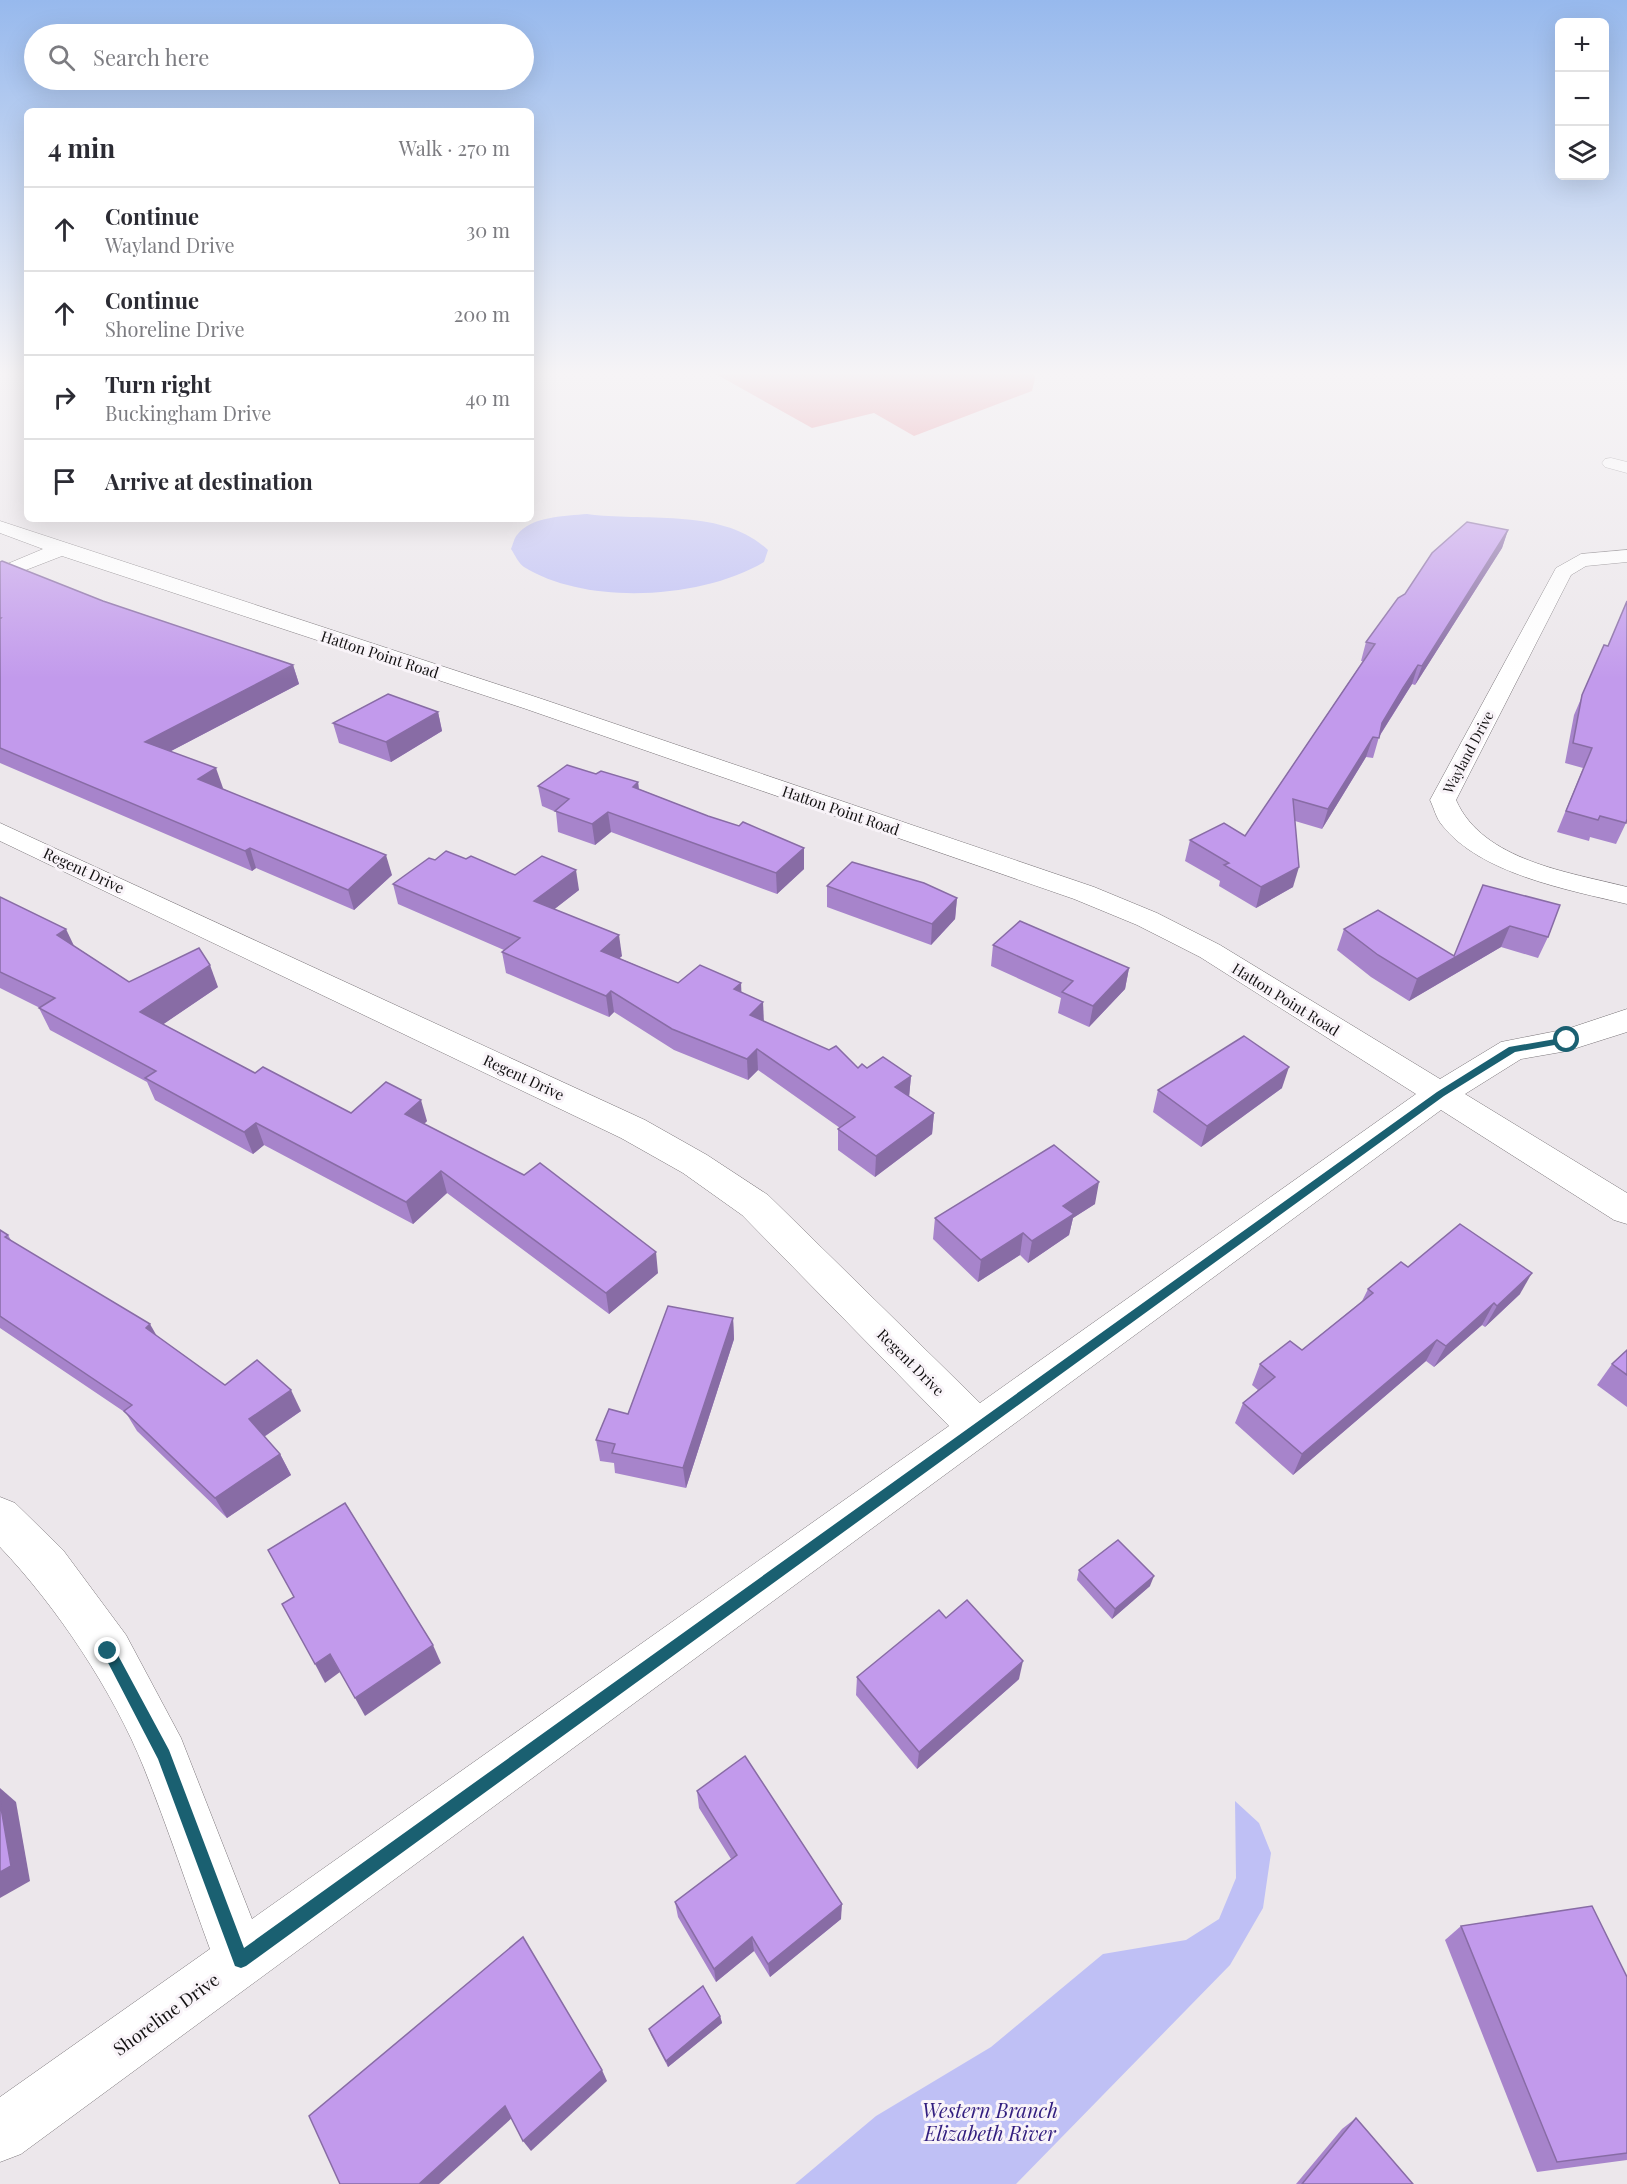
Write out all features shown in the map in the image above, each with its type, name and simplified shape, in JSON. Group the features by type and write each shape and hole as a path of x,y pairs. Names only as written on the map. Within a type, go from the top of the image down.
{"street":[{"name":"Hatton Point Road","path":"0,527 545,708 1084,893 1147,919 1210,951 1627,1210"},
{"path":"0,574 61,549"},
{"name":"Wayland Drive","path":"1627,556 1581,560 1563,572 1443,800 1445,812 1481,847 1507,860 1627,896"},
{"name":"Regent Drive","path":"0,831 633,1129 695,1164 755,1205 977,1427"},
{"path":"1440,1094 1512,1050 1567,1040 1607,1029 1627,1019"},
{"name":"Shoreline Drive","path":"0,2133 1440,1094"},
{"path":"0,1517 47,1565 108,1651 164,1755 241,1960"}],"water":[{"path":"587,514 706,522 729,527 750,536 768,550 764,562 738,574 709,584 644,593 579,588 550,580 522,566 511,549 516,536 531,524 549,518"},
{"name":"Western Branch Elizabeth River","path":"1235,1801 1259,1823 1271,1853 1263,1908 1230,1965 1016,2184 795,2184 876,2116 991,2047 1103,1954 1186,1940 1219,1919 1236,1878"}],"building":[{"path":"1467,522 1508,530 1422,666 1418,665 1403,688 1382,723 1379,738 1373,737 1328,809 1293,799 1299,867 1261,887 1224,865 1229,863 1190,840 1224,823 1245,836 1375,644 1366,642 1398,598 1405,594 1432,553"},
{"path":"0,562 103,601 293,665 145,742 216,768 198,779 386,855 348,890 250,848 245,851 0,748"},
{"path":"1627,601 1626,823 1600,816 1598,820 1566,811 1592,748 1573,743 1582,695 1604,645 1608,646"},
{"path":"388,694 438,712 386,742 333,723"},
{"path":"567,765 596,774 601,771 638,782 633,787 739,826 743,822 804,848 776,873 608,812 592,824 555,811 569,799 538,786"},
{"path":"446,851 466,859 471,856 515,875 542,856 576,870 534,901 619,935 601,951 678,983 700,965 741,983 734,989 763,1002 750,1015 829,1050 836,1046 858,1068 862,1064 867,1068 883,1057 911,1076 895,1087 934,1113 876,1156 838,1129 855,1117 757,1049 747,1059 672,1029 611,991 606,996 502,952 520,938 393,884 429,858 435,860"},
{"path":"852,862 924,883 957,898 932,924 827,886"},
{"path":"1483,885 1560,905 1548,937 1510,926 1417,979 1378,955 1344,929 1378,910 1454,956"},
{"path":"0,897 66,929 57,935 129,982 199,948 210,965 140,1012 255,1073 263,1067 351,1113 386,1082 421,1100 405,1114 524,1175 540,1163 656,1252 606,1293 441,1171 406,1202 256,1123 244,1132 145,1078 156,1071 39,1008 55,998 0,972"},
{"path":"1020,921 1129,968 1093,1006 1062,992 1073,981 993,945"},
{"path":"1244,1036 1289,1067 1207,1126 1158,1090"},
{"path":"1054,1145 1099,1182 1063,1206 1074,1214 1032,1241 1023,1233 981,1260 935,1218"},
{"path":"1460,1224 1532,1273 1497,1306 1494,1303 1446,1346 1437,1340 1302,1454 1243,1403 1275,1377 1260,1364 1290,1341 1302,1350 1373,1293 1368,1289 1401,1262 1408,1267"},
{"path":"0,1230 8,1235 5,1237 150,1324 146,1328 225,1385 257,1360 291,1390 249,1419 280,1454 215,1498 124,1411 132,1405 0,1316"},
{"path":"668,1306 733,1318 683,1468 612,1453 615,1444 596,1440 609,1409 628,1414"},
{"path":"1627,1350 1627,1375 1612,1364"},
{"path":"345,1503 433,1645 355,1698 330,1654 315,1664 282,1604 294,1597 268,1550"},
{"path":"1118,1540 1154,1576 1115,1609 1079,1570"},
{"path":"967,1600 1023,1661 919,1752 857,1677 939,1610 946,1618"},
{"path":"745,1756 842,1904 768,1964 752,1937 714,1969 675,1902 737,1855 697,1791"},
{"path":"0,1802 11,1866 0,1872"},
{"path":"1592,1906 1627,1977 1627,2153 1557,2162 1461,1926"},
{"path":"523,1937 602,2070 523,2141 505,2106 419,2184 340,2184 309,2116"},
{"path":"703,1986 720,2016 666,2061 649,2029"},
{"path":"1356,2118 1413,2184 1302,2184"}],"route":[{"path":"108,1651 164,1755 241,1960 1440,1094 1512,1050 1533,1044 1567,1040"}]}
